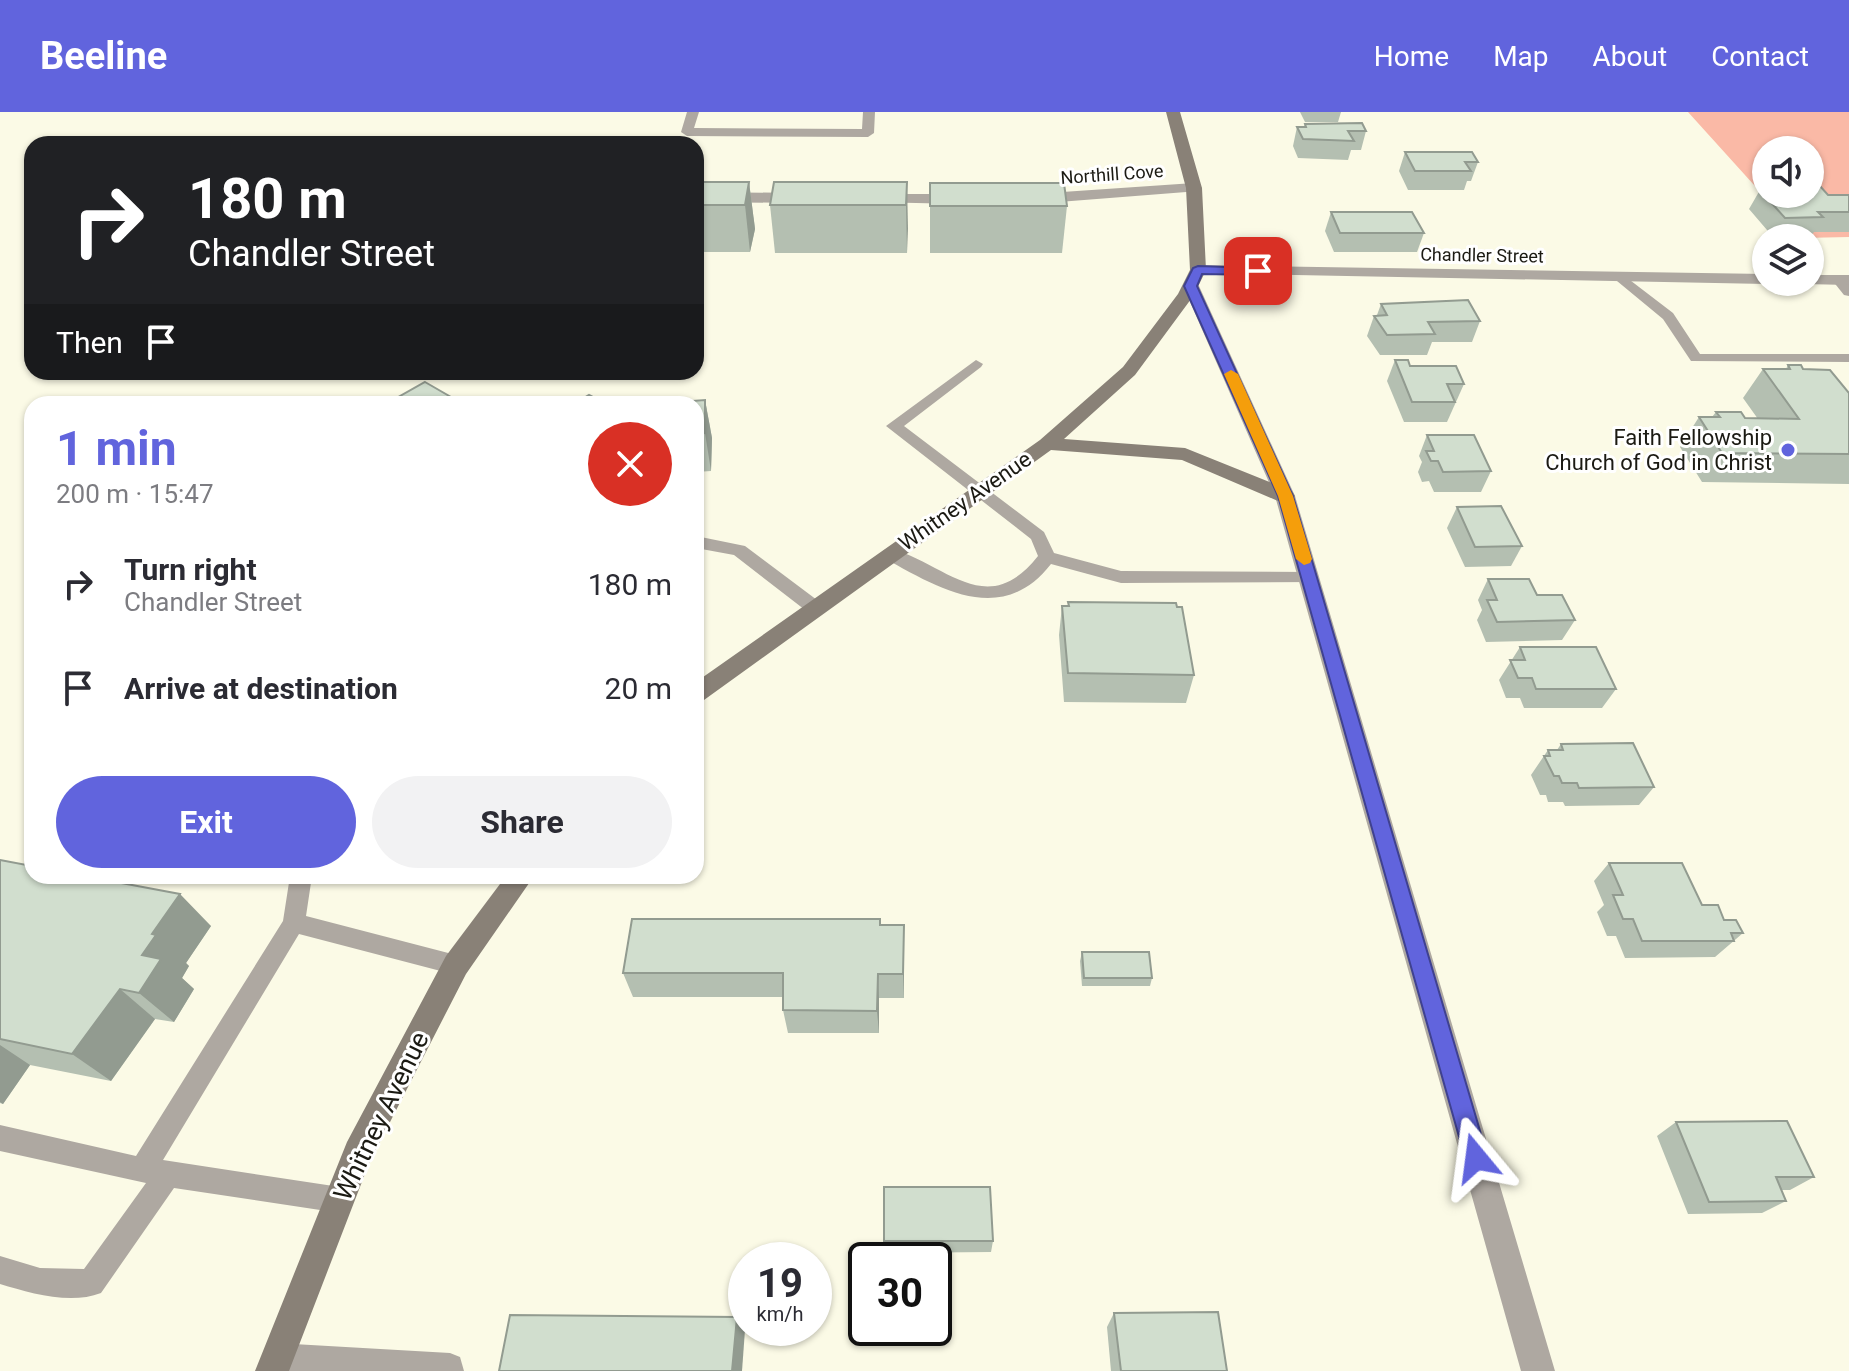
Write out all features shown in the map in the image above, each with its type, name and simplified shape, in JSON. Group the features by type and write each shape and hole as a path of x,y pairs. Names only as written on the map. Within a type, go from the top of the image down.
{"main road":[{"path":"1173,112 1194,188 1194,278"},
{"name":"Whitney Avenue","path":"704,688 1047,444 1129,371 1194,278"},
{"path":"1047,444 1185,454 1285,496"},
{"name":"Whitney Avenue","path":"274,1364 358,1153 456,965 515,884"}],"street":[{"name":"Northill Cove","path":"1010,200 1066,199 1194,188"},
{"path":"704,197 822,198"},
{"path":"853,199 979,199"},
{"name":"Chandler Street","path":"1194,278 1752,279"},
{"path":"1194,278 1285,496 1538,1371"},
{"path":"1824,282 1846,284"}],"lane":[{"path":"693,112 687,132 868,133 869,112"},
{"path":"1622,278 1668,316 1696,358 1849,358"},
{"path":"976,364 894,426 1038,536 1047,557"},
{"path":"704,543 739,550 815,608"},
{"path":"890,554 948,585 1001,594 1021,587 1036,577 1047,557"},
{"path":"1047,557 1121,577 1310,578"},
{"path":"0,1270 40,1282 91,1283 294,923 300,884"},
{"path":"294,923 456,965"},
{"path":"0,1138 155,1172 340,1200"},
{"path":"274,1364 450,1367 450,1371"}],"shaded area":[{"path":"1688,112 1849,112 1849,237 1824,238 1824,224 1789,224 1775,208 1824,208 1824,136 1752,136 1752,183"}],"building":[{"path":"1362,123 1366,131 1348,131 1354,141 1303,139 1297,127 1306,127 1305,124"},
{"path":"1405,152 1472,152 1478,162 1465,162 1471,171 1415,171"},
{"path":"704,182 749,182 745,205 704,205"},
{"path":"774,182 907,182 906,205 770,205"},
{"path":"930,183 1064,183 1067,206 930,206"},
{"path":"1824,190 1828,195 1849,195 1849,212 1818,212 1823,217 1785,218 1776,208 1824,208"},
{"path":"1331,212 1412,212 1424,233 1340,233"},
{"path":"1468,300 1480,321 1428,322 1435,334 1387,335 1374,316 1387,315 1381,304"},
{"path":"1395,360 1408,360 1410,366 1456,366 1464,384 1447,384 1455,402 1412,402"},
{"path":"1788,365 1830,370 1849,393 1849,454 1722,453 1699,417 1720,417 1716,412 1741,412 1745,418 1799,419 1763,369 1790,369"},
{"path":"425,382 449,396 400,396"},
{"path":"1427,435 1474,435 1491,471 1443,472 1438,461 1431,461 1426,451 1434,451"},
{"path":"1501,506 1522,546 1475,547 1457,507"},
{"path":"1488,579 1529,579 1537,595 1562,595 1575,620 1497,622 1487,600 1497,600"},
{"path":"1068,602 1176,603 1177,607 1182,607 1194,675 1068,673 1062,606 1069,606"},
{"path":"1520,647 1596,647 1616,689 1536,689 1532,678 1518,678 1510,660 1525,660"},
{"path":"1633,743 1654,787 1579,788 1577,783 1562,783 1559,776 1554,776 1544,756 1550,756 1548,750 1563,750 1561,744"},
{"path":"0,860 24,864 24,884 127,884 180,894 152,934 156,935 142,955 161,959 139,993 120,989 72,1054 0,1039"},
{"path":"1609,863 1682,863 1702,905 1718,905 1724,920 1736,920 1743,933 1731,933 1734,941 1642,941 1633,919 1623,919 1613,895 1623,895"},
{"path":"632,919 880,919 880,925 904,925 903,974 878,974 877,1011 783,1010 783,973 623,973"},
{"path":"1082,952 1149,952 1152,978 1084,978"},
{"path":"1787,1121 1814,1177 1776,1177 1786,1201 1709,1202 1676,1122"},
{"path":"884,1187 990,1187 993,1241 884,1241"},
{"path":"1218,1312 1227,1371 1121,1371 1114,1313"},
{"path":"510,1315 728,1317 728,1346 734,1346 732,1371 499,1371"}],"slow traffic":[{"path":"1231,374 1285,496 1304,559"}],"place":[{"name":"Faith Fellowship Church of God in Christ","path":"1788,450"}],"route":[{"path":"1258,271 1198,270 1191,286 1285,496 1476,1158"}]}
